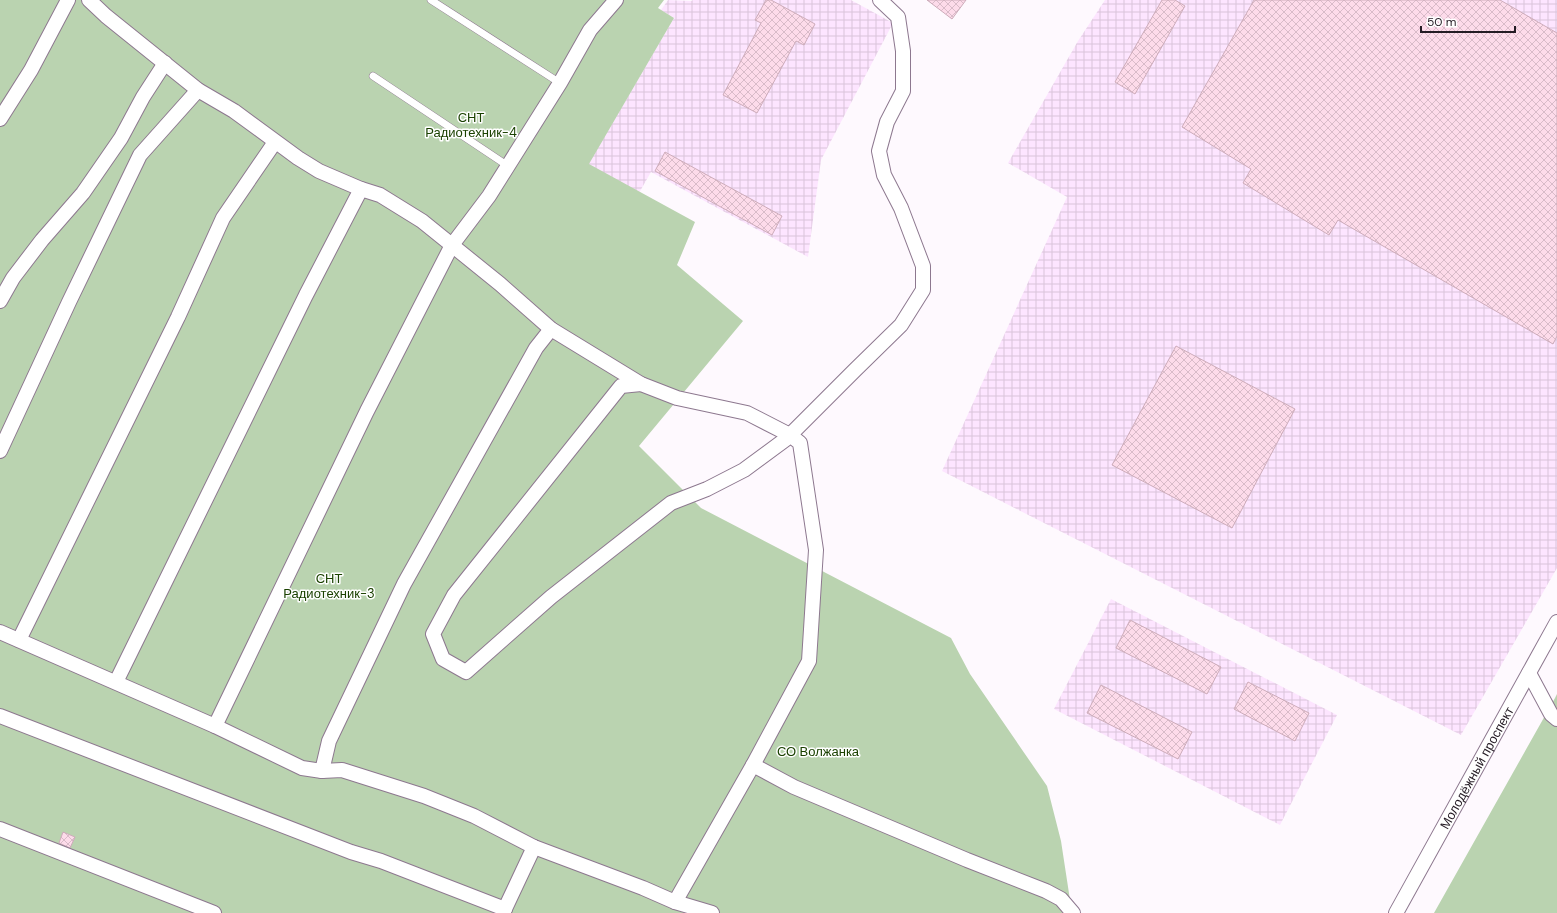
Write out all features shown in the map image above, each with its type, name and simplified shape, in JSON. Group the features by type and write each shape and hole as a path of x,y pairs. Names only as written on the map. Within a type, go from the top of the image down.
{"street":[{"path":"0,119 31,70 68,0"},
{"path":"89,0 106,16 198,90 234,111 275,142 319,171 361,189 380,194 422,221 552,329 641,384 677,398 747,414 790,435 800,443 816,550 809,661 753,765 675,902"},
{"path":"215,726 367,410 452,245 489,196 560,83 590,30 616,0"},
{"path":"641,384 621,386 454,595 433,634 443,659 466,672 551,597 671,502 707,489 744,470 790,435 901,325 923,290 923,266 902,208 884,175 878,151 887,122 903,90 903,51 898,17 880,0"},
{"path":"0,301 42,240 83,194 112,151 164,63"},
{"path":"0,450 69,302 140,156 198,90"},
{"path":"19,640 174,324 223,218 275,142"},
{"path":"116,682 306,295 361,189"},
{"path":"322,771 329,741 404,584 536,348 552,329"},
{"name":"Молодёжный проспект","path":"1396,913 1557,622"},
{"path":"0,632 215,726 302,768 322,771 342,770 424,796 474,816 534,847 643,888 675,902 712,913"},
{"path":"1529,673 1551,714 1557,719"},
{"path":"0,716 351,852 381,861 504,911 534,847"},
{"path":"753,765 794,787 967,860 1046,891 1061,899 1073,913"},
{"path":"0,829 214,913"}],"lane":[{"path":"431,0 560,83"},
{"path":"373,76 508,166"}],"shaded area":[{"path":"668,0 851,0 893,23 821,160 808,257 651,172 619,228 568,199 674,18 661,10"},
{"path":"1105,0 1557,0 1557,568 1461,735 942,471 1067,197 1008,163 1078,41"},
{"path":"1111,599 1337,715 1280,825 1054,709"}],"green space":[{"name":"СНТ Радиотехник-3","path":"0,0 664,0 658,8 674,18 589,164 695,222 677,265 743,321 639,446 701,508 951,638 970,674 1047,786 1061,841 1072,913 0,913"},
{"path":"1557,694 1557,913 1434,913 1555,698"}],"building":[{"path":"766,0 771,0 815,24 804,45 796,41 757,113 723,95 761,23 755,20"},
{"path":"927,0 966,0 952,19"},
{"path":"1162,0 1175,0 1185,6 1135,94 1115,82"},
{"path":"1254,0 1500,0 1557,33 1557,336 1553,344 1338,220 1329,235 1243,183 1251,169 1182,127"},
{"path":"665,152 782,216 772,235 655,171"},
{"path":"1176,346 1295,409 1232,528 1112,465"},
{"path":"1130,620 1221,667 1207,694 1116,648"},
{"path":"1248,682 1309,713 1295,741 1234,709"},
{"path":"1101,685 1192,732 1178,759 1087,713"},
{"path":"63,832 75,837 70,848 59,843"}],"park label":[{"name":"СНТ Радиотехник-4","path":"471,124"},
{"name":"СО Волжанка","path":"818,751"}]}
